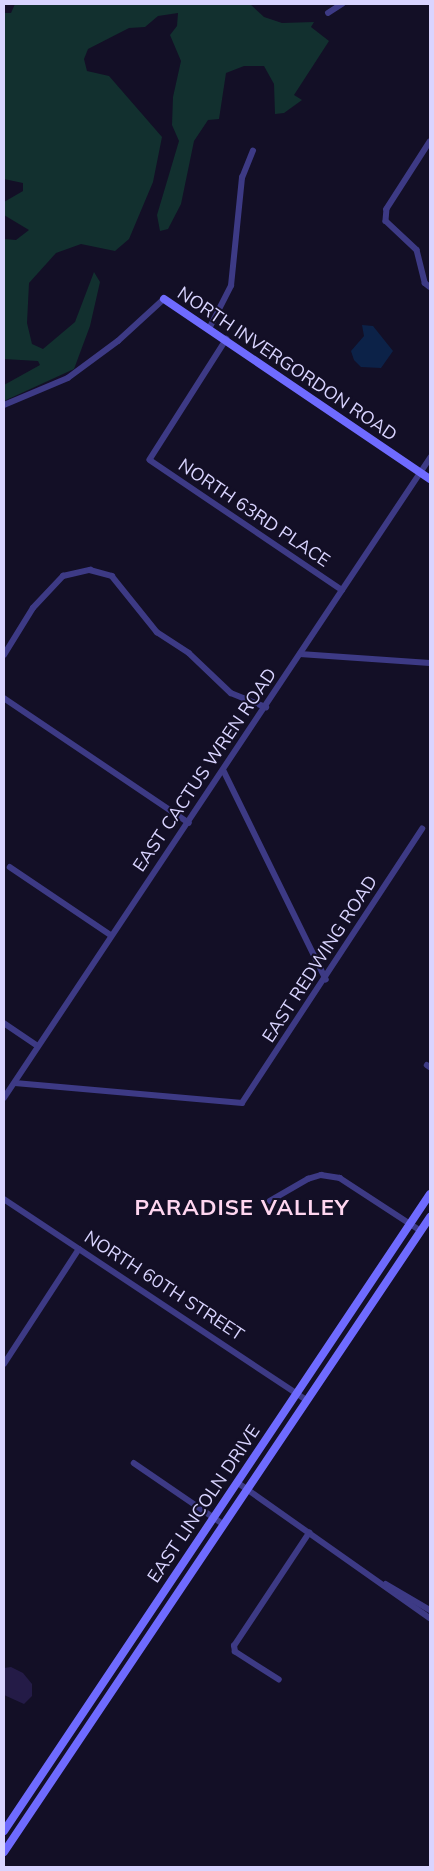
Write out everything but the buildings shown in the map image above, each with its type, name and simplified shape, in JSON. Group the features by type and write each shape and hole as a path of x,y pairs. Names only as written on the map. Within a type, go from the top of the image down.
{"main road":[{"name":"NORTH INVERGORDON ROAD","path":"164,299 210,327 430,479"},
{"name":"EAST LINCOLN DRIVE","path":"4,1831 430,1194"},
{"name":"EAST LINCOLN DRIVE","path":"4,1852 246,1488 430,1217"},
{"path":"348,1318 358,1324"}],"street":[{"path":"328,13 342,4"},
{"path":"430,142 387,209 386,221 418,250 425,282 430,287"},
{"path":"210,327 230,292 242,178 252,151"},
{"name":"NORTH INVERGORDON ROAD","path":"4,405 68,378 118,341 164,299"},
{"name":"NORTH 63RD PLACE","path":"227,339 150,460 342,590"},
{"name":"EAST CACTUS WREN ROAD","path":"4,1098 224,771 430,458"},
{"path":"4,655 33,608 63,576 90,570 112,576 157,632 189,653 231,693 266,707"},
{"path":"300,654 430,663"},
{"path":"4,698 189,823"},
{"path":"224,771 326,980"},
{"name":"EAST REDWING ROAD","path":"15,1083 242,1103 326,980 422,829"},
{"path":"10,867 112,935"},
{"path":"4,1023 38,1046"},
{"path":"270,1201 308,1179 330,1176 349,1182 421,1231"},
{"name":"NORTH 60TH STREET","path":"4,1199 306,1400"},
{"path":"4,1364 80,1249"},
{"path":"134,1463 223,1524"},
{"path":"237,1482 382,1582 430,1618"},
{"path":"279,1680 235,1652 234,1646 309,1533"},
{"path":"382,1582 430,1610"}],"green space":[{"path":"15,4 250,4 264,17 282,23 314,22 311,27 329,41 294,95 302,100 284,113 275,114 274,84 264,66 244,66 226,73 219,119 208,120 194,141 181,204 168,229 160,231 157,215 179,141 172,125 173,97 181,61 170,35 177,26 178,13 158,16 145,27 129,28 88,49 84,59 87,71 109,76 162,137 153,182 129,239 115,251 81,244 56,253 29,283 27,323 32,344 43,349 75,322 94,272 100,282 90,326 74,369 4,401 4,385 40,365 38,361 4,359 4,239 16,240 29,230 4,215 4,202 23,191 23,183 4,179 4,13 11,13"}],"water":[{"path":"362,325 373,326 393,351 381,368 361,367 354,360 351,351 364,336"}],"district":[{"name":"PARADISE VALLEY","path":"242,1208"}]}
